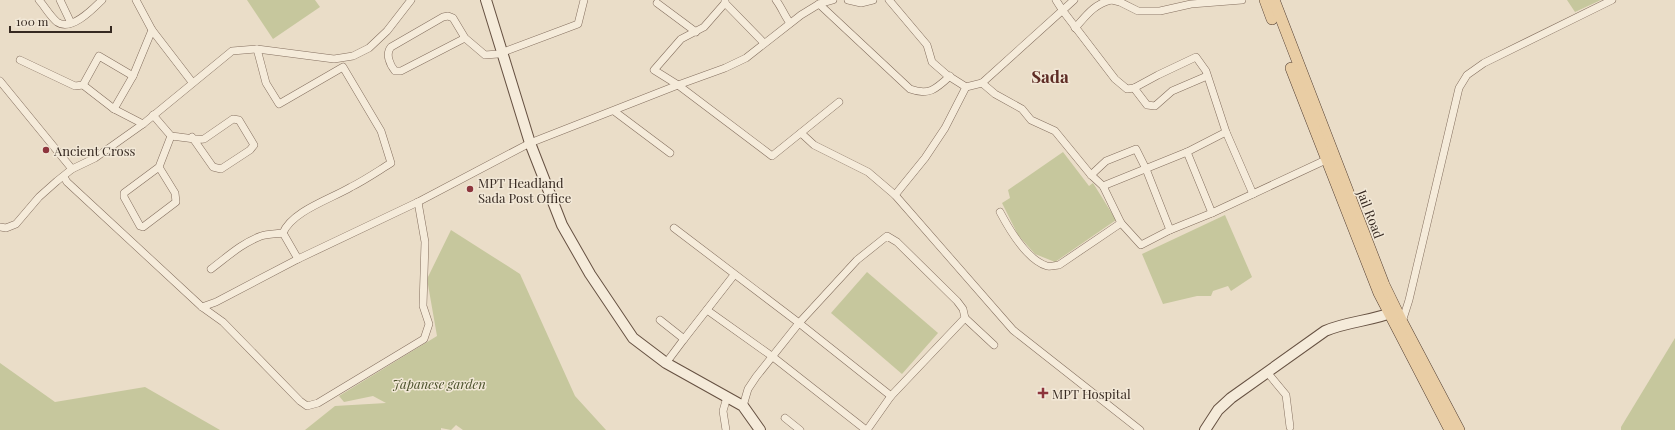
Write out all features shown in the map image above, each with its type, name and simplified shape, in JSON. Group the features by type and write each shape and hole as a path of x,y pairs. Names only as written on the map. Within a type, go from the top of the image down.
{"main road":[{"name":"Jail Road","path":"1265,0 1330,158"},
{"name":"Jail Road","path":"1274,0 1366,264 1392,312 1450,430"},
{"name":"Jail Road","path":"1398,325 1459,430"}],"street":[{"path":"39,0 58,22 62,24 77,21 102,0"},
{"path":"60,0 71,23"},
{"path":"136,0 152,30 192,82"},
{"path":"0,227 6,228 16,224 39,197 72,169 94,158 143,124 192,82 232,51 257,49 334,59 353,56 369,48 387,31 411,0"},
{"path":"486,0 530,143 562,225 590,274 633,338 666,363 743,406 760,430"},
{"path":"465,38 402,71 395,71 392,68 388,56 388,51 391,47 443,17 448,16 453,18 465,38 485,55 493,55 578,24 584,0"},
{"path":"776,0 781,6 782,13 790,23"},
{"path":"202,307 216,302 298,259 418,202 530,143 725,68 746,58 790,23 819,4 833,0"},
{"path":"848,0 861,3 873,0"},
{"path":"889,0 927,45 932,62 966,87 982,83 1074,0"},
{"path":"1056,0 1075,28 1115,79 1127,89 1134,88 1196,57 1206,70 1226,132 1253,194"},
{"path":"1075,28 1095,6 1112,0 1120,2 1138,11 1160,11 1191,4 1242,0"},
{"path":"1398,325 1409,300 1459,88 1467,75 1484,63 1612,0"},
{"path":"764,43 725,2 704,27 681,39 654,70 678,85 772,156 839,102"},
{"path":"657,3 696,32"},
{"path":"819,4 910,90 921,93 930,91 950,76"},
{"path":"114,108 133,76 152,30"},
{"path":"257,49 266,83 279,104 343,67 381,131 391,163 352,187 298,215 285,228 283,233"},
{"path":"83,85 99,56 133,76"},
{"path":"20,60 75,86 83,85 114,108 143,124"},
{"path":"1134,88 1147,106 1155,106 1172,91 1207,76"},
{"path":"0,81 72,169"},
{"path":"982,83 995,94 1022,109 1031,120 1055,131 1091,175 1103,186 1121,223 1141,245 1170,230 1212,213 1330,158"},
{"path":"895,195 925,158 945,128 966,87"},
{"path":"614,111 670,153"},
{"path":"153,115 171,136 192,137 204,139 236,118 239,120 254,145 250,150 221,169 217,169 213,167 192,137"},
{"path":"1103,186 1187,152 1226,132"},
{"path":"801,133 814,145 868,172 895,195 1013,330 1140,430"},
{"path":"159,167 176,194 176,202 143,227 140,226 124,197 124,193 159,167 171,136"},
{"path":"1091,175 1106,162 1136,149 1146,169 1170,230"},
{"path":"1187,152 1212,213"},
{"path":"64,177 67,182 202,307 223,322 300,401 307,406 318,403 424,339 428,324 423,306 425,242 418,202"},
{"path":"1000,212 1014,236 1035,259 1048,266 1059,265 1121,223"},
{"path":"674,228 799,323 891,396"},
{"path":"283,233 298,259"},
{"path":"210,268 235,252 241,245 262,236 283,233"},
{"path":"743,406 748,389 756,377 799,323 857,260 887,236 897,242 957,301 963,309 965,318 994,345"},
{"path":"666,363 734,274"},
{"path":"707,310 773,357 867,430 891,396 965,318"},
{"path":"1205,430 1218,410 1230,398 1325,331 1343,324 1373,319 1392,312"},
{"path":"660,320 684,339"},
{"path":"1267,372 1286,395 1290,427"},
{"path":"726,430 723,411 727,397"},
{"path":"785,418 800,430"}],"green space":[{"path":"247,0 315,0 320,7 273,39"},
{"path":"1567,0 1601,0 1575,12"},
{"path":"1063,152 1089,186 1093,183 1116,220 1055,262 1035,254 1018,235 1002,203 1010,198 1008,190"},
{"path":"1225,215 1252,277 1231,291 1228,286 1213,291 1211,296 1197,296 1163,304 1142,254"},
{"name":"Japanese garden","path":"451,230 520,274 575,396 606,430 463,430 456,425 451,430 441,428 441,430 305,430 335,406 386,403 373,396 344,402 339,396 437,336 427,279"},
{"path":"867,272 938,333 902,374 831,313"},
{"path":"1675,338 1675,430 1621,430 1621,427"},
{"path":"0,363 55,402 145,387 220,430 0,430"}],"place":[{"name":"Ancient Cross","path":"46,150"},
{"name":"MPT Headland Sada Post Office","path":"470,189"},
{"name":"MPT Hospital","path":"1043,393"}],"district":[{"name":"Sada","path":"1050,76"}]}
